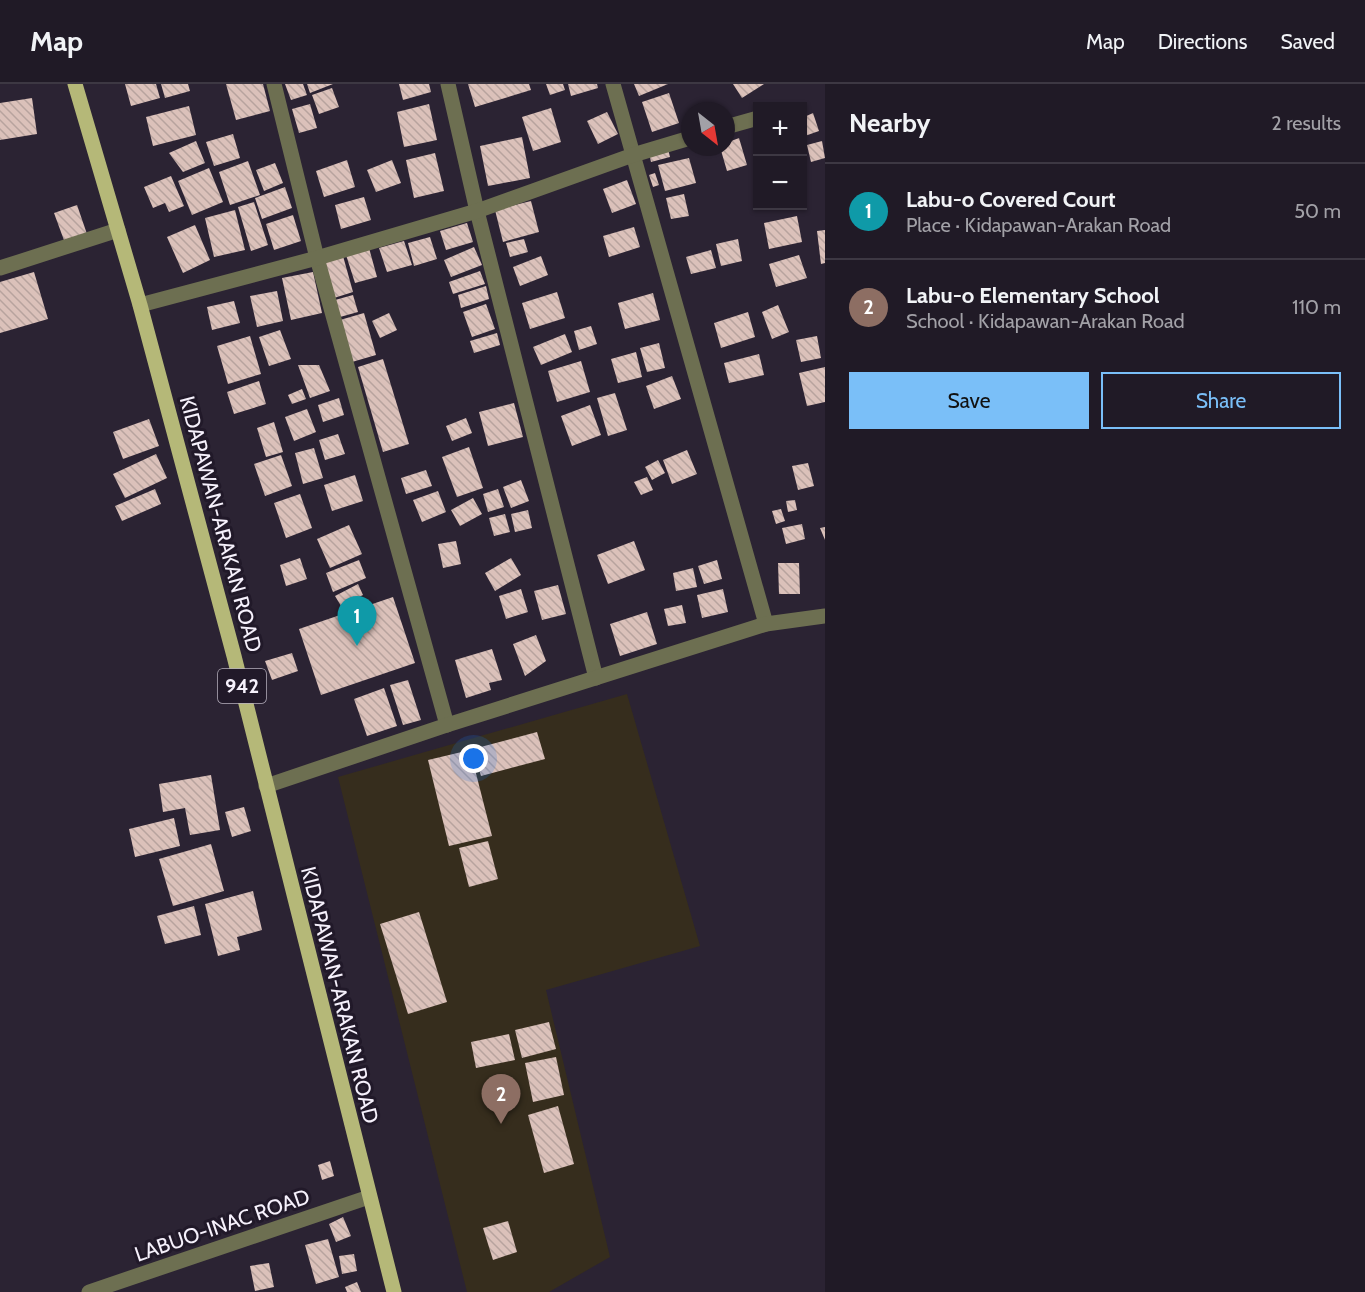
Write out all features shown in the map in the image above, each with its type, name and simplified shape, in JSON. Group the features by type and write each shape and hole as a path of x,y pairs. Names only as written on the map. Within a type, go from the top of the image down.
{"main road":[{"name":"KIDAPAWAN-ARAKAN ROAD","path":"75,84 140,305 234,656 394,1292"}],"street":[{"path":"274,84 317,258 447,725"},
{"path":"448,84 477,211 596,678"},
{"path":"613,84 766,624"},
{"path":"735,124 753,119"},
{"path":"140,305 317,258 477,211 633,155 681,141"},
{"path":"0,268 118,230"},
{"path":"266,786 447,725 766,624 825,616"},
{"name":"LABUO-INAC ROAD","path":"89,1292 369,1197"}],"shaded area":[{"path":"627,694 700,946 546,990 610,1257 549,1292 467,1292 338,777"}],"building":[{"path":"125,84 156,84 160,98 131,106"},
{"path":"161,84 188,84 190,91 165,98"},
{"path":"226,84 263,84 270,111 236,120"},
{"path":"285,84 303,84 307,95 291,100"},
{"path":"307,84 333,84 310,93"},
{"path":"399,84 429,84 431,92 403,100"},
{"path":"468,84 529,84 531,90 475,107"},
{"path":"546,84 563,84 565,90 550,95"},
{"path":"568,84 597,84 598,88 571,96"},
{"path":"634,84 668,84 639,96"},
{"path":"733,84 764,84 742,98"},
{"path":"332,88 339,107 319,114 312,95"},
{"path":"669,93 679,123 652,132 642,102"},
{"path":"32,98 37,134 0,140 0,103"},
{"path":"310,104 317,128 299,133 292,109"},
{"path":"429,104 437,140 404,147 397,112"},
{"path":"189,106 196,135 153,146 146,117"},
{"path":"551,108 561,142 533,151 522,117"},
{"path":"607,112 618,134 598,144 587,121"},
{"path":"813,113 819,131 807,135 807,116"},
{"path":"233,134 240,158 214,166 206,142"},
{"path":"522,137 530,178 488,186 480,146"},
{"path":"739,138 747,165 727,171 723,156 735,156 735,140"},
{"path":"196,141 205,163 183,172 169,153"},
{"path":"822,141 825,158 811,162 807,145"},
{"path":"668,149 670,157 651,162 649,153"},
{"path":"435,153 444,191 414,198 406,160"},
{"path":"689,158 696,183 665,191 658,165"},
{"path":"347,160 355,187 324,197 316,171"},
{"path":"392,160 401,183 376,192 367,170"},
{"path":"248,161 260,195 230,205 219,172"},
{"path":"275,163 283,183 264,191 256,170"},
{"path":"209,168 223,202 192,215 178,181"},
{"path":"655,173 659,185 653,187 649,175"},
{"path":"171,176 184,206 169,212 165,203 153,208 144,187"},
{"path":"627,180 636,204 612,213 603,189"},
{"path":"285,187 292,208 262,219 255,198"},
{"path":"684,194 689,216 671,219 666,198"},
{"path":"364,197 371,220 341,229 335,205"},
{"path":"531,201 539,232 503,242 495,210"},
{"path":"254,202 268,245 251,251 238,207"},
{"path":"77,205 87,234 65,243 54,213"},
{"path":"235,210 245,250 214,257 205,218"},
{"path":"293,215 301,241 274,250 266,224"},
{"path":"797,216 802,242 769,249 764,223"},
{"path":"467,223 473,242 446,250 440,231"},
{"path":"195,225 210,260 183,273 167,237"},
{"path":"634,227 640,247 609,257 603,236"},
{"path":"825,230 825,263 821,264 817,231"},
{"path":"430,237 437,259 414,266 408,243"},
{"path":"524,239 528,252 510,257 506,243"},
{"path":"738,239 742,261 721,266 716,244"},
{"path":"404,241 412,265 387,272 379,248"},
{"path":"474,247 482,265 451,277 444,260"},
{"path":"369,248 377,277 355,283 346,255"},
{"path":"711,250 716,268 691,274 686,257"},
{"path":"799,255 807,278 776,287 769,264"},
{"path":"343,256 353,292 334,298 323,262"},
{"path":"541,256 548,275 520,286 513,267"},
{"path":"480,271 485,284 453,294 449,282"},
{"path":"34,272 48,319 0,333 0,282"},
{"path":"313,272 322,313 291,320 282,278"},
{"path":"486,286 489,299 461,308 458,295"},
{"path":"277,291 283,321 257,327 250,296"},
{"path":"557,292 565,318 530,329 522,303"},
{"path":"653,293 660,320 625,329 618,303"},
{"path":"353,295 358,312 340,317 335,300"},
{"path":"234,301 240,323 212,330 207,307"},
{"path":"486,304 495,329 472,337 463,312"},
{"path":"778,305 789,332 772,339 762,312"},
{"path":"748,312 755,337 721,348 714,323"},
{"path":"364,313 376,355 352,362 340,320"},
{"path":"389,313 397,330 380,338 372,321"},
{"path":"591,326 597,344 579,350 574,331"},
{"path":"280,330 291,359 269,366 259,337"},
{"path":"497,333 500,345 474,353 470,341"},
{"path":"565,334 572,352 541,365 533,347"},
{"path":"250,336 261,374 228,384 217,346"},
{"path":"817,336 821,358 801,362 796,340"},
{"path":"659,343 665,368 647,372 640,348"},
{"path":"636,352 642,377 618,383 611,359"},
{"path":"759,354 764,375 729,383 724,363"},
{"path":"383,359 409,444 383,452 358,367"},
{"path":"581,361 590,392 557,402 548,371"},
{"path":"298,365 319,365 330,391 310,398"},
{"path":"825,367 825,402 807,406 799,373"},
{"path":"672,376 681,399 654,409 646,386"},
{"path":"259,381 266,404 234,414 227,392"},
{"path":"302,389 306,399 292,404 288,395"},
{"path":"615,393 627,430 608,436 597,398"},
{"path":"339,398 344,415 323,422 318,405"},
{"path":"514,403 523,437 488,446 479,412"},
{"path":"590,405 601,435 572,446 561,416"},
{"path":"307,409 316,432 294,441 285,417"},
{"path":"466,418 472,433 452,441 446,426"},
{"path":"149,419 159,446 123,459 113,432"},
{"path":"274,422 283,452 266,457 257,428"},
{"path":"338,434 345,454 325,460 319,440"},
{"path":"469,447 483,488 457,497 442,457"},
{"path":"314,448 323,478 303,484 295,453"},
{"path":"687,450 697,474 672,484 663,460"},
{"path":"156,454 167,478 125,498 113,474"},
{"path":"281,455 292,486 265,496 254,464"},
{"path":"658,460 665,473 652,480 645,467"},
{"path":"808,463 814,486 798,490 792,466"},
{"path":"426,470 432,486 406,494 401,478"},
{"path":"355,475 363,501 332,511 324,485"},
{"path":"647,477 653,490 641,495 634,482"},
{"path":"521,480 529,501 511,508 503,487"},
{"path":"155,489 161,504 122,521 115,506"},
{"path":"498,489 504,507 488,512 483,494"},
{"path":"438,491 446,512 422,522 413,500"},
{"path":"300,494 312,528 286,538 274,503"},
{"path":"473,498 482,514 460,526 451,510"},
{"path":"795,500 797,510 788,512 786,501"},
{"path":"781,509 785,521 776,524 772,511"},
{"path":"528,510 532,528 515,532 511,514"},
{"path":"505,514 510,532 494,536 489,518"},
{"path":"802,524 805,539 786,544 782,528"},
{"path":"349,525 362,554 330,568 317,539"},
{"path":"825,527 825,540 820,528"},
{"path":"456,541 461,564 443,568 438,544"},
{"path":"634,541 645,570 608,584 597,555"},
{"path":"300,558 307,579 286,586 280,565"},
{"path":"511,558 521,575 495,591 485,573"},
{"path":"359,560 366,578 333,592 326,573"},
{"path":"717,560 722,579 704,584 698,566"},
{"path":"778,563 799,563 800,594 779,594"},
{"path":"693,568 697,587 676,591 673,573"},
{"path":"358,584 363,595 341,606 335,596"},
{"path":"558,585 566,614 542,620 534,591"},
{"path":"521,589 528,612 506,619 499,596"},
{"path":"723,589 728,612 702,618 697,595"},
{"path":"393,597 415,663 321,695 299,629"},
{"path":"682,605 686,623 668,626 664,609"},
{"path":"647,612 657,644 620,656 610,624"},
{"path":"536,635 546,661 525,676 513,644"},
{"path":"492,649 502,680 489,683 491,690 466,698 455,660"},
{"path":"292,653 298,671 272,680 265,661"},
{"path":"408,680 421,720 403,725 390,685"},
{"path":"384,688 397,726 367,736 354,699"},
{"path":"537,732 545,759 481,776 473,749"},
{"path":"470,750 492,836 449,846 428,760"},
{"path":"211,775 220,830 190,835 185,808 163,812 159,784"},
{"path":"244,807 251,831 232,837 225,812"},
{"path":"174,818 180,846 135,857 129,829"},
{"path":"488,841 498,879 469,887 459,848"},
{"path":"211,844 224,891 173,906 159,859"},
{"path":"253,891 262,930 237,937 240,950 218,956 205,904"},
{"path":"194,906 201,935 165,944 157,916"},
{"path":"419,912 447,1002 408,1014 380,924"},
{"path":"549,1022 556,1049 522,1058 515,1030"},
{"path":"509,1034 515,1060 476,1068 471,1042"},
{"path":"556,1057 564,1095 533,1102 525,1063"},
{"path":"558,1106 574,1164 544,1173 528,1115"},
{"path":"330,1161 334,1176 322,1180 318,1165"},
{"path":"343,1217 351,1236 336,1242 329,1224"},
{"path":"508,1221 517,1252 493,1260 483,1228"},
{"path":"328,1239 339,1277 316,1284 305,1245"},
{"path":"354,1254 357,1271 342,1274 339,1256"},
{"path":"269,1263 274,1287 255,1291 250,1266"},
{"path":"357,1282 361,1292 347,1292 345,1287"}],"place":[{"name":"Labu-o Covered Court","path":"357,646"},
{"name":"Labu-o Elementary School","path":"501,1124"}]}
